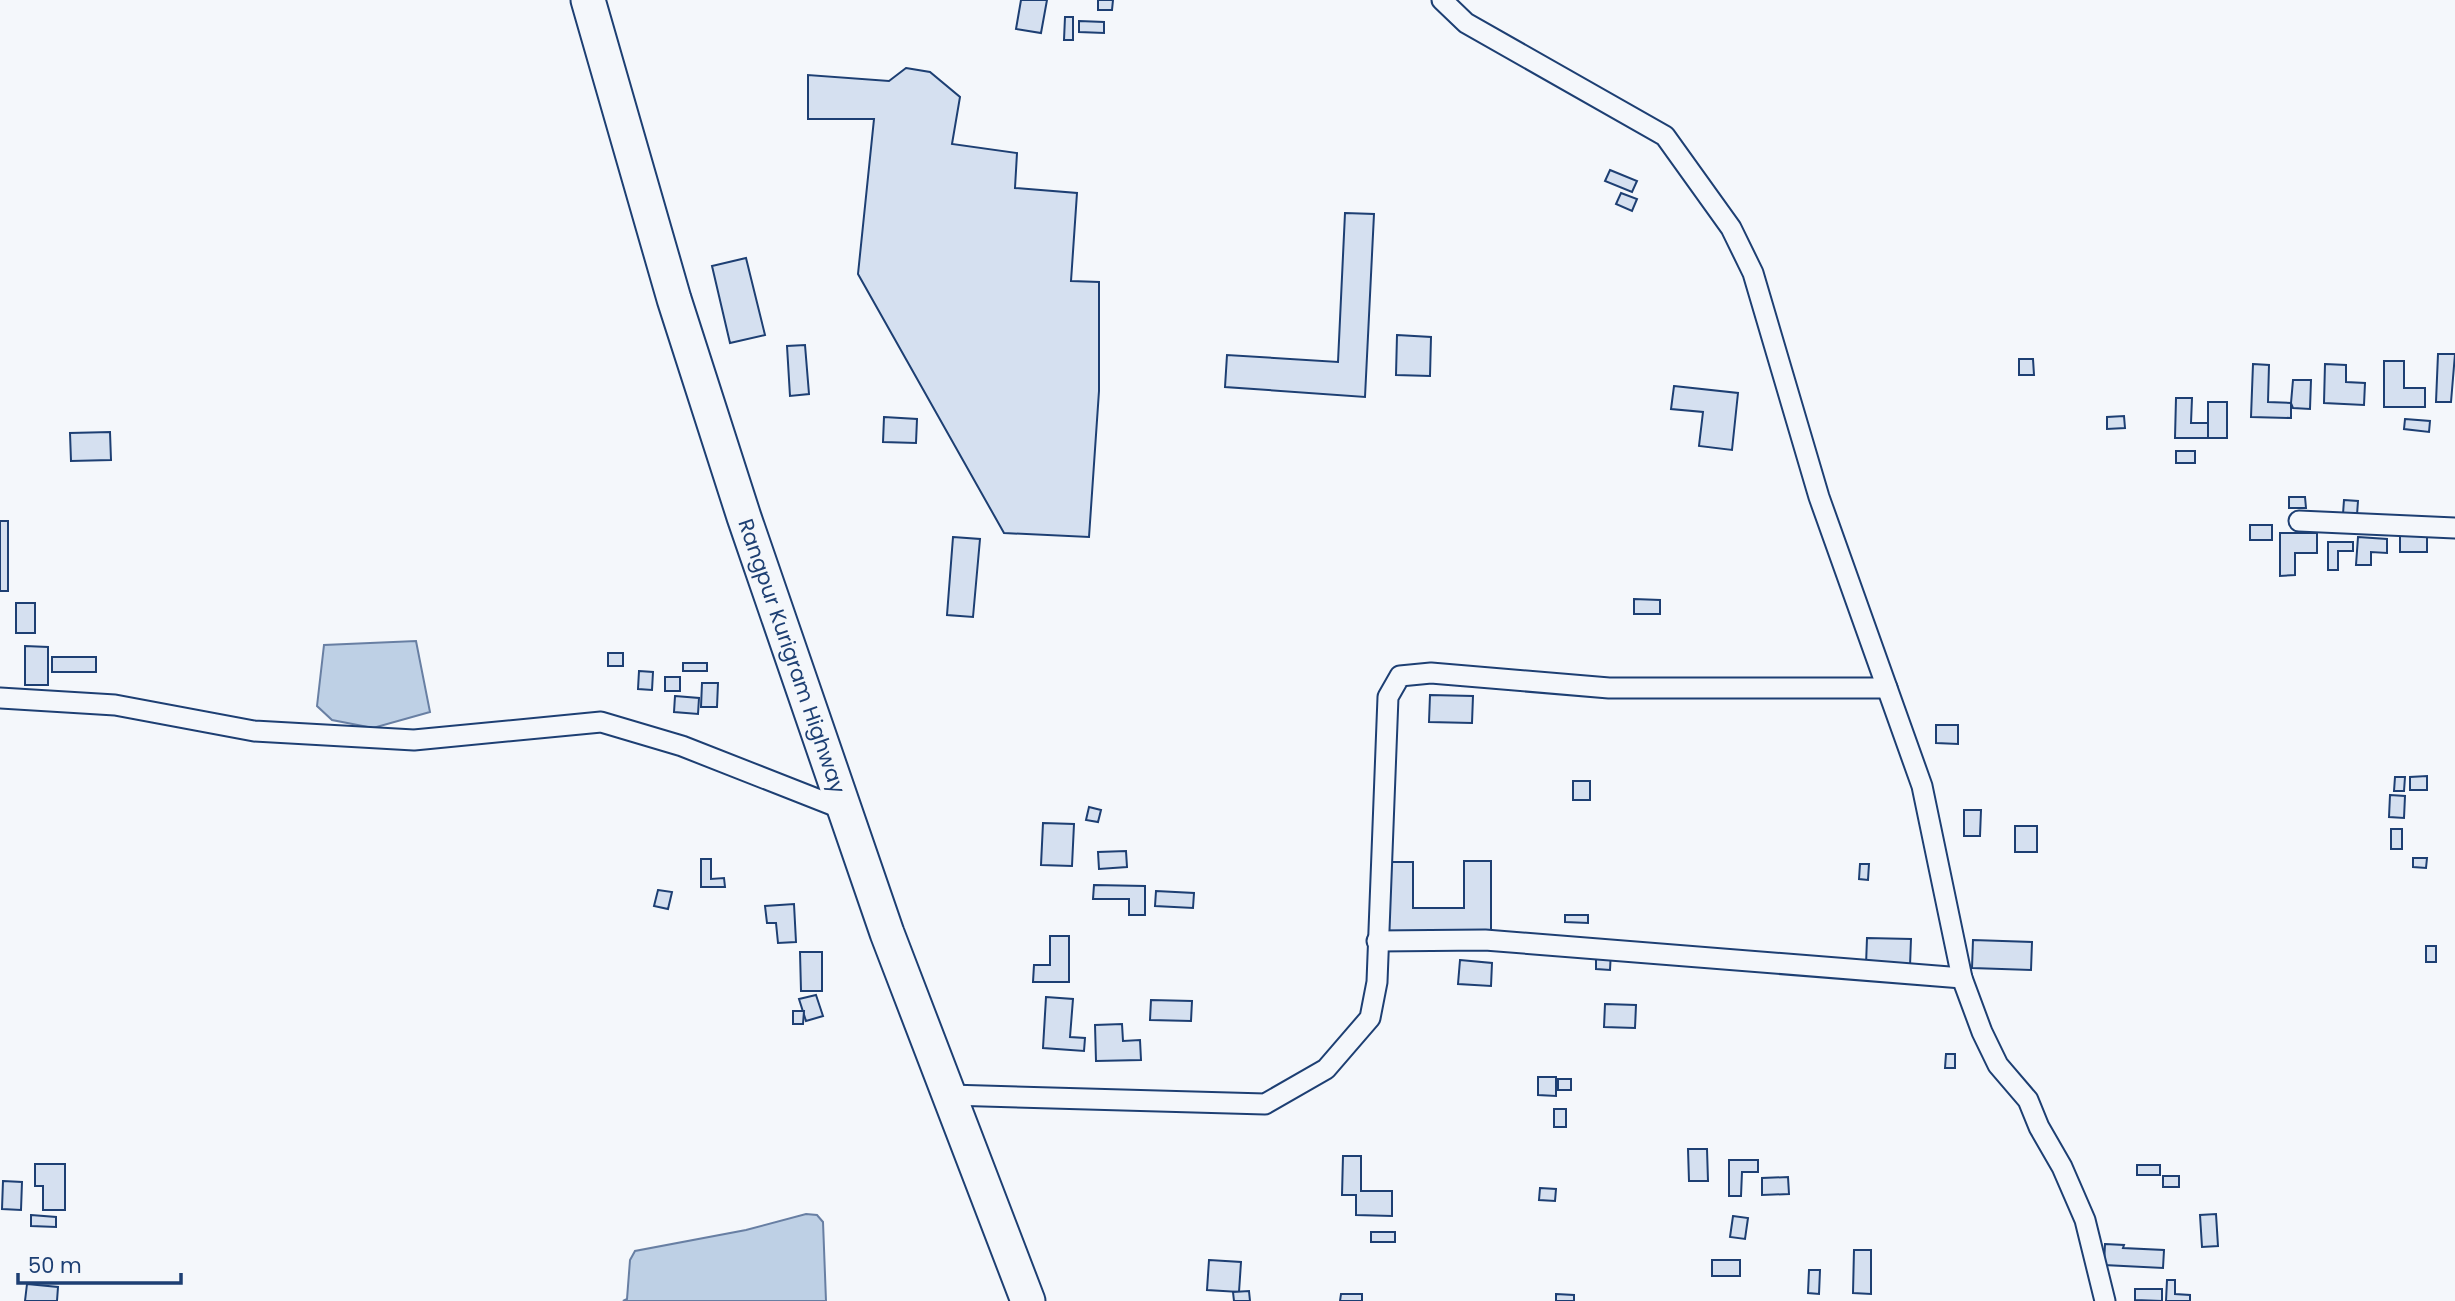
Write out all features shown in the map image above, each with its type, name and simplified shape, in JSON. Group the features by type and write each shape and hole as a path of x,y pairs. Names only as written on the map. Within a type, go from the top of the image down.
{"highway":[{"name":"Rangpur Kurigram Highway","path":"589,0 674,299 744,517 887,933 1028,1301"}],"street":[{"path":"1442,0 1466,23 1665,136 1731,228 1752,273 1819,497 1922,786 1962,978 1982,1032 1998,1065 2028,1100 2039,1127 2063,1167 2085,1220 2105,1301"},
{"path":"2299,521 2455,528"},
{"path":"949,1095 1265,1104 1326,1069 1370,1018 1377,982 1388,697 1399,676 1431,673 1609,688 1887,688"},
{"path":"0,698 115,705 254,730 414,740 601,722 682,746 845,810"},
{"path":"1377,941 1485,940 1962,978"}],"water":[{"path":"416,641 430,712 373,728 332,720 317,706 324,645"},
{"path":"806,1214 817,1215 823,1222 826,1301 623,1301 627,1299 630,1260 635,1251 746,1230"}],"building":[{"path":"1021,0 1047,0 1041,33 1016,29"},
{"path":"1098,0 1113,0 1112,10 1098,10"},
{"path":"1065,17 1073,17 1073,40 1064,40"},
{"path":"1079,21 1104,22 1104,33 1079,32"},
{"path":"906,68 930,72 960,97 952,144 1017,153 1015,188 1077,193 1071,281 1099,282 1099,391 1089,537 1004,533 858,274 874,119 808,119 808,75 889,81"},
{"path":"1610,170 1637,181 1632,192 1605,181"},
{"path":"1621,193 1637,199 1632,211 1616,204"},
{"path":"1345,213 1374,214 1365,397 1225,387 1227,355 1338,362"},
{"path":"746,258 765,335 730,343 712,266"},
{"path":"1397,335 1431,337 1430,376 1396,375"},
{"path":"805,345 809,394 790,396 787,346"},
{"path":"2438,354 2455,354 2451,402 2436,402"},
{"path":"2019,359 2033,359 2034,375 2019,375"},
{"path":"2384,361 2404,361 2404,388 2425,388 2425,407 2384,407"},
{"path":"2253,364 2269,365 2268,402 2291,403 2291,418 2251,417"},
{"path":"2325,364 2346,365 2346,382 2365,383 2364,405 2324,403"},
{"path":"2293,380 2311,380 2310,409 2293,408"},
{"path":"1674,386 1738,393 1732,450 1699,446 1703,412 1671,409"},
{"path":"2176,398 2192,398 2191,423 2208,423 2208,438 2175,438"},
{"path":"2208,402 2227,402 2227,438 2208,438"},
{"path":"2124,416 2125,428 2107,429 2107,417"},
{"path":"884,417 917,419 916,443 883,442"},
{"path":"2405,419 2430,421 2429,432 2404,429"},
{"path":"110,432 111,460 71,461 70,433"},
{"path":"2176,451 2195,451 2195,463 2176,463"},
{"path":"2289,497 2305,497 2306,508 2289,508"},
{"path":"2344,500 2358,501 2357,515 2343,514"},
{"path":"0,521 8,521 8,591 0,591"},
{"path":"2250,525 2272,525 2272,540 2250,540"},
{"path":"2280,533 2317,533 2317,553 2295,553 2295,575 2280,576"},
{"path":"2400,534 2427,534 2427,552 2400,552"},
{"path":"953,537 980,539 973,617 947,615"},
{"path":"2358,537 2387,539 2387,553 2371,552 2371,565 2356,565"},
{"path":"2328,542 2353,542 2353,551 2338,551 2338,570 2328,570"},
{"path":"1634,599 1660,600 1660,614 1634,614"},
{"path":"16,603 35,603 35,633 16,633"},
{"path":"25,646 48,647 48,685 25,685"},
{"path":"608,653 623,653 623,666 608,666"},
{"path":"52,657 96,657 96,672 52,672"},
{"path":"683,663 707,663 707,671 683,671"},
{"path":"639,671 653,672 652,690 638,689"},
{"path":"665,677 680,677 680,691 665,691"},
{"path":"702,683 718,683 717,707 701,707"},
{"path":"1430,695 1473,696 1472,723 1429,722"},
{"path":"675,696 699,698 698,714 674,712"},
{"path":"1936,725 1958,725 1958,744 1936,743"},
{"path":"2427,776 2427,790 2410,790 2410,777"},
{"path":"2395,777 2405,777 2404,791 2394,791"},
{"path":"1573,781 1590,781 1590,800 1573,800"},
{"path":"2390,795 2405,796 2404,818 2389,817"},
{"path":"1089,807 1101,810 1098,822 1086,820"},
{"path":"1964,810 1981,810 1980,836 1964,836"},
{"path":"1043,823 1074,824 1072,866 1041,865"},
{"path":"2015,826 2037,826 2037,852 2015,852"},
{"path":"2391,829 2402,829 2402,849 2391,849"},
{"path":"1126,851 1127,867 1099,869 1098,852"},
{"path":"2413,858 2427,858 2426,868 2413,867"},
{"path":"701,859 711,859 711,879 724,878 725,887 701,887"},
{"path":"1464,861 1491,861 1491,937 1386,937 1386,862 1413,862 1413,908 1464,908"},
{"path":"1860,864 1869,864 1868,880 1859,879"},
{"path":"1094,885 1145,886 1145,915 1129,915 1129,899 1093,899"},
{"path":"658,890 672,892 668,909 654,906"},
{"path":"1156,891 1194,893 1193,908 1155,906"},
{"path":"794,904 796,942 778,943 776,923 767,923 765,906"},
{"path":"1565,915 1588,915 1588,923 1565,922"},
{"path":"1050,936 1069,936 1069,982 1033,982 1034,965 1050,965"},
{"path":"1867,938 1911,939 1910,966 1866,965"},
{"path":"1973,940 2032,942 2031,970 1972,968"},
{"path":"2426,946 2436,946 2436,962 2426,962"},
{"path":"1596,951 1611,951 1610,970 1596,969"},
{"path":"800,952 822,952 822,991 801,991"},
{"path":"1460,960 1492,963 1491,986 1458,984"},
{"path":"816,995 823,1016 806,1021 799,999"},
{"path":"1046,997 1073,999 1070,1037 1085,1038 1084,1051 1043,1048"},
{"path":"1151,1000 1192,1001 1191,1021 1150,1020"},
{"path":"1605,1004 1636,1005 1635,1028 1604,1027"},
{"path":"793,1011 804,1011 803,1024 793,1024"},
{"path":"1122,1024 1123,1041 1140,1040 1141,1060 1096,1061 1095,1025"},
{"path":"1946,1054 1955,1054 1955,1068 1945,1068"},
{"path":"1538,1077 1556,1077 1556,1096 1538,1095"},
{"path":"1558,1079 1571,1079 1571,1090 1558,1090"},
{"path":"1554,1109 1566,1109 1566,1127 1554,1127"},
{"path":"1688,1149 1707,1149 1708,1181 1689,1181"},
{"path":"1343,1156 1361,1156 1361,1191 1392,1191 1392,1216 1356,1215 1356,1195 1342,1195"},
{"path":"1729,1160 1758,1160 1758,1172 1742,1172 1741,1196 1729,1196"},
{"path":"35,1164 65,1164 65,1210 43,1210 43,1186 35,1186"},
{"path":"2137,1165 2160,1165 2160,1175 2137,1175"},
{"path":"2163,1176 2179,1176 2179,1187 2163,1187"},
{"path":"1788,1177 1789,1194 1762,1195 1762,1178"},
{"path":"3,1181 22,1182 21,1210 2,1209"},
{"path":"1540,1188 1556,1189 1555,1201 1539,1200"},
{"path":"2216,1214 2218,1246 2202,1247 2200,1215"},
{"path":"31,1215 56,1217 56,1227 31,1226"},
{"path":"1733,1216 1748,1218 1745,1239 1730,1237"},
{"path":"1371,1232 1395,1232 1395,1242 1371,1242"},
{"path":"2105,1244 2124,1245 2123,1248 2164,1250 2163,1268 2104,1265"},
{"path":"1854,1250 1871,1250 1871,1294 1853,1293"},
{"path":"1209,1260 1241,1262 1239,1292 1207,1290"},
{"path":"1712,1260 1740,1260 1740,1276 1712,1276"},
{"path":"1809,1270 1820,1270 1819,1294 1808,1293"},
{"path":"2167,1280 2175,1280 2175,1294 2190,1295 2190,1301 2166,1301"},
{"path":"27,1284 58,1287 57,1301 25,1301"},
{"path":"2135,1289 2162,1289 2162,1301 2135,1300"},
{"path":"1249,1291 1250,1301 1234,1301 1233,1292"},
{"path":"1341,1294 1362,1294 1362,1301 1340,1301"},
{"path":"1556,1294 1574,1295 1574,1301 1556,1301"}]}
